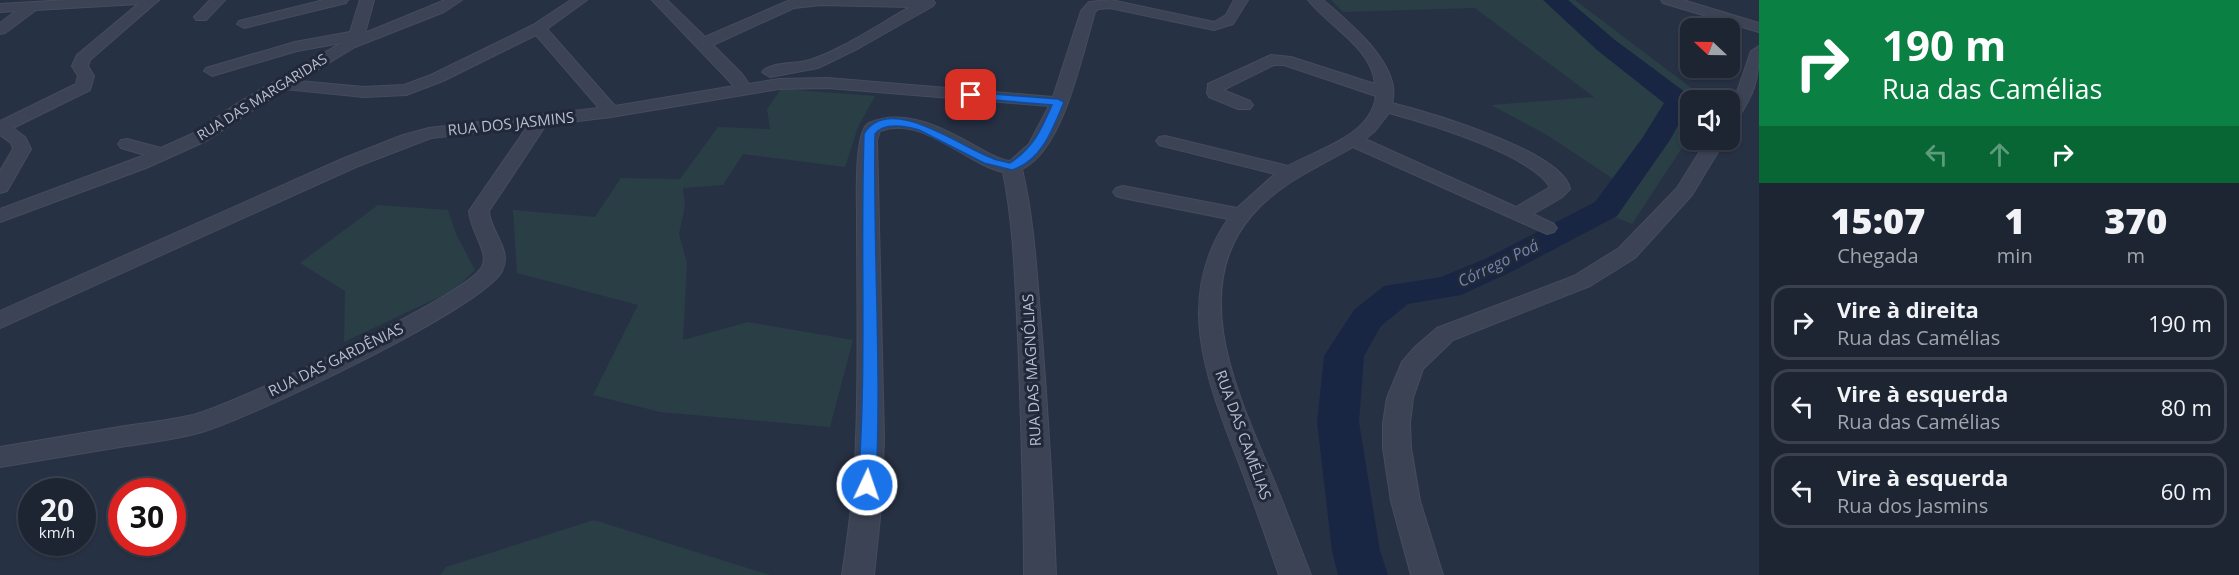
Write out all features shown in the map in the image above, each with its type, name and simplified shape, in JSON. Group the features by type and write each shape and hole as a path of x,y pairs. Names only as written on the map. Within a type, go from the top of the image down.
{"street":[{"path":"0,8 141,0"},
{"path":"0,187 21,149 19,141 1,126 84,86 86,76 80,66 83,58 152,0"},
{"path":"201,16 218,0"},
{"path":"244,24 341,0"},
{"path":"212,71 295,47 353,39 367,0"},
{"name":"RUA DAS MARGARIDAS","path":"0,216 164,154 214,129 353,39 429,13 455,0"},
{"path":"281,84 364,92 406,90 437,78 538,28 580,0"},
{"path":"659,0 740,83 812,65 933,1"},
{"path":"858,575 866,508 870,440 867,211 869,134 873,128 883,123 909,123 988,161 1012,167 1030,155 1045,134 1088,11 1094,5 1110,4 1214,26 1226,25 1232,19 1241,0"},
{"path":"1315,0 1376,64 1383,79 1384,99"},
{"path":"1668,0 1724,18"},
{"path":"702,44 788,2 933,1"},
{"path":"0,30 33,6"},
{"path":"1740,23 1759,28"},
{"path":"1740,24 1759,33"},
{"path":"538,28 611,112"},
{"path":"1740,100 1759,51"},
{"path":"1244,105 1215,93 1213,89 1273,59 1285,60 1473,133 1528,162 1558,183 1560,189 1554,194 1518,214"},
{"path":"812,65 815,76 828,83"},
{"name":"RUA DOS JASMINS","path":"0,320 409,139 446,131 540,122 611,112 740,83 828,83 1058,102"},
{"name":"RUA DAS CAMÉLIAS","path":"1295,575 1220,382 1209,334 1211,286 1218,256 1241,215 1260,195 1290,172 1353,140 1371,124 1384,99"},
{"name":"RUA DAS GARDÊNIAS","path":"0,457 203,422 236,410 308,376 427,316 466,292 488,275 495,260 495,252 478,219 478,211 540,122"},
{"path":"1353,140 1548,228"},
{"path":"1165,141 1290,172"},
{"path":"127,144 164,154"},
{"path":"1427,575 1415,533 1398,454 1397,409 1408,372 1427,349 1445,334 1582,281 1627,253 1685,191 1710,150"},
{"name":"RUA DAS MAGNÓLIAS","path":"1012,167 1020,204 1026,278 1038,475 1040,575"},
{"path":"1123,192 1241,215"}],"green space":[{"path":"1331,0 1575,0 1690,87 1692,90 1680,90 1680,150 1632,224 1592,208 1612,195 1621,184 1547,135 1491,105 1594,97 1475,8 1343,12"},
{"path":"781,89 875,96 858,127 845,167 743,154 723,185 683,188 685,206 679,234 687,263 683,340 748,322 853,340 830,427 660,412 593,395 638,305 517,273 513,210 595,217 621,178 680,179 718,127 770,129 767,109"},
{"path":"378,205 448,210 456,234 475,270 454,290 344,342 345,291 300,263"},
{"path":"594,520 770,575 440,575 446,567"}],"waterway":[{"name":"Córrego Poá","path":"1363,575 1356,551 1338,422 1344,356 1367,318 1397,294 1448,287 1499,265 1606,209 1656,140 1679,101 1606,45 1554,0"}],"route":[{"path":"867,485 870,440 867,211 869,134 873,128 883,123 909,123 988,161 1012,167 1030,155 1045,134 1058,102 971,95"}]}
